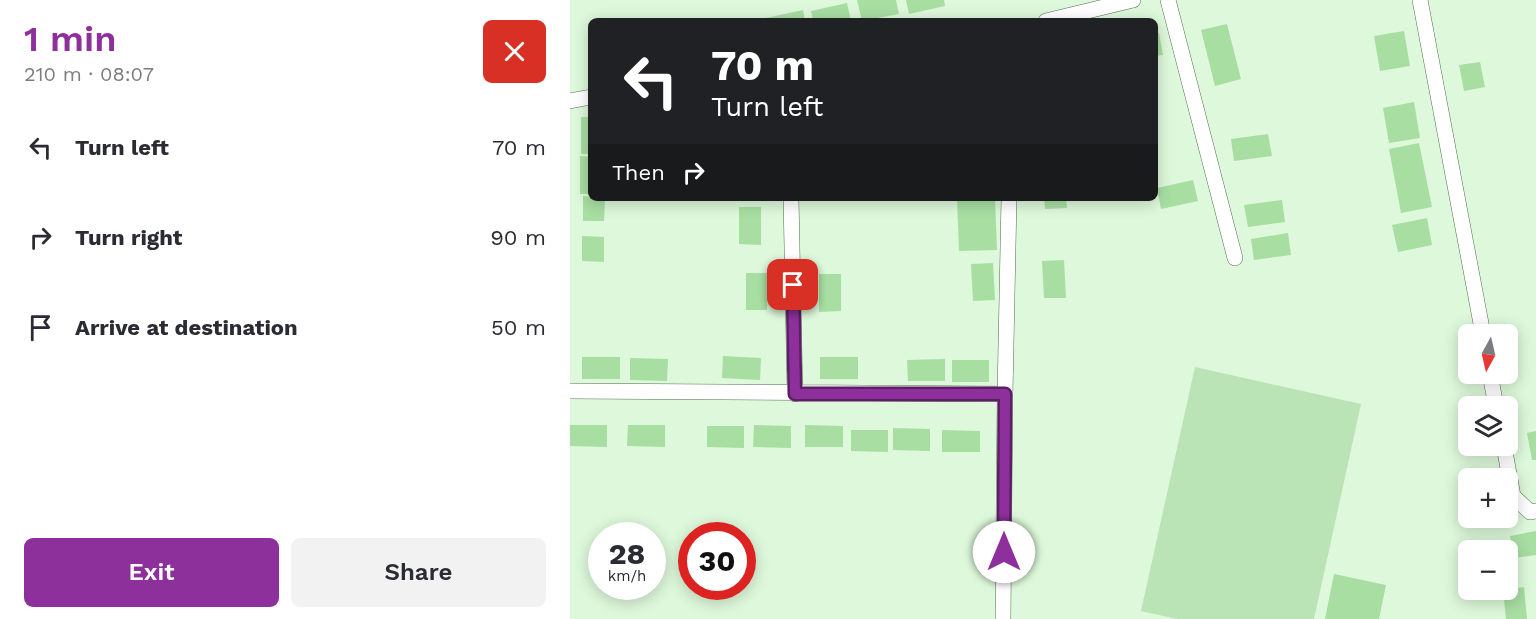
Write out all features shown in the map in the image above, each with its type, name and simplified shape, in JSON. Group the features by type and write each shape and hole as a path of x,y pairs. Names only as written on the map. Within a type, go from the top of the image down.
{"street":[{"path":"1058,18 1133,0"},
{"path":"1168,0 1235,258"},
{"path":"1420,0 1481,324"},
{"path":"570,101 588,98"},
{"path":"791,201 795,394"},
{"path":"1003,619 1010,201"},
{"path":"570,390 795,394 1005,394"},
{"path":"1506,456 1513,496 1530,512 1536,511"}],"green space":[{"path":"1195,367 1361,404 1314,619 1177,619 1141,611"}],"building":[{"path":"857,0 896,0 899,14 861,18"},
{"path":"906,0 944,0 945,6 909,14"},
{"path":"847,3 850,18 812,18 811,11"},
{"path":"803,10 804,18 766,18"},
{"path":"1227,24 1241,79 1215,86 1201,30"},
{"path":"1404,31 1410,66 1380,71 1374,36"},
{"path":"1158,33 1163,55 1158,56"},
{"path":"1480,62 1485,87 1464,91 1459,65"},
{"path":"1414,102 1420,138 1389,143 1383,108"},
{"path":"581,117 588,117 588,154 581,154"},
{"path":"1268,134 1272,156 1234,161 1231,139"},
{"path":"1419,143 1432,207 1401,213 1389,149"},
{"path":"580,156 588,157 588,194 580,194"},
{"path":"1193,180 1198,201 1161,209 1158,188"},
{"path":"583,196 588,196 588,201 605,201 604,221 583,221"},
{"path":"1282,200 1285,222 1248,227 1244,205"},
{"path":"957,201 995,201 997,250 959,251"},
{"path":"1044,201 1066,201 1067,208 1045,209"},
{"path":"739,207 761,207 761,245 739,244"},
{"path":"1427,218 1432,245 1398,252 1392,225"},
{"path":"1288,233 1291,255 1254,260 1251,239"},
{"path":"582,236 604,237 604,262 582,261"},
{"path":"1064,260 1066,298 1044,298 1042,261"},
{"path":"993,263 995,300 973,301 971,264"},
{"path":"746,273 768,273 767,310 746,310"},
{"path":"819,274 841,274 841,311 819,312"},
{"path":"723,356 761,358 760,380 722,378"},
{"path":"582,357 620,357 620,379 582,379"},
{"path":"820,357 858,357 858,379 820,379"},
{"path":"630,358 668,359 667,381 630,380"},
{"path":"945,359 945,381 908,381 907,360"},
{"path":"952,360 989,360 989,382 952,382"},
{"path":"570,425 607,425 607,447 570,446"},
{"path":"628,425 665,425 665,447 627,446"},
{"path":"754,425 791,426 791,448 753,447"},
{"path":"805,425 843,426 843,447 805,447"},
{"path":"707,426 744,426 744,448 707,447"},
{"path":"893,428 930,429 930,451 893,450"},
{"path":"851,430 888,430 888,452 851,451"},
{"path":"942,430 980,431 980,452 942,452"},
{"path":"1536,431 1536,460 1532,460 1527,433"},
{"path":"1536,531 1536,555 1518,557 1518,540 1511,540 1510,536"},
{"path":"1334,574 1386,585 1379,619 1325,619"},
{"path":"1524,587 1527,619 1506,619 1504,600 1518,600 1518,588"}],"route":[{"path":"793,285 795,394 1005,394 1004,552"}]}
